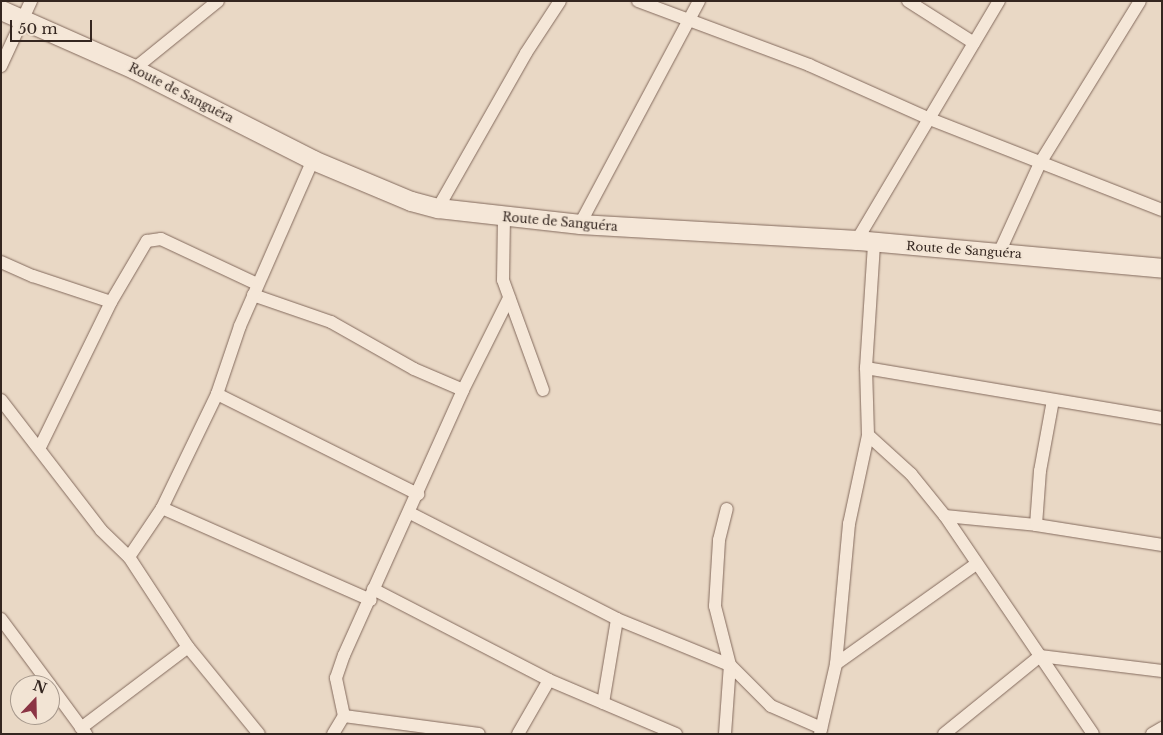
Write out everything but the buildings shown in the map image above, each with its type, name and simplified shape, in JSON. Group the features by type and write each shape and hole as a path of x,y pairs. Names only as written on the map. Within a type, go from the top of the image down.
{"street":[{"path":"1,66 21,18 31,1"},
{"path":"134,69 218,1"},
{"path":"438,208 526,53 560,1"},
{"path":"638,1 809,65 930,119 1162,210"},
{"path":"580,224 699,1"},
{"path":"908,1 974,43"},
{"path":"410,513 617,619 730,665 772,706 821,731 836,664 849,524 868,434 866,242 930,119 999,1"},
{"path":"999,253 1040,163 1140,1"},
{"name":"Route de Sanguéra","path":"1,10 134,69 313,160 411,201 438,208 504,217 580,224 866,242 1162,268"},
{"path":"129,557 162,508 216,394 255,290 313,160"},
{"path":"504,217 503,280 543,390"},
{"path":"40,447 110,302 143,245 151,239 161,239 255,290 331,322 414,369 463,390"},
{"path":"1,262 33,276 110,302"},
{"path":"333,734 344,716 336,678 463,390 509,298"},
{"path":"866,368 1162,418"},
{"path":"216,394 418,494"},
{"path":"1,400 40,447 65,486 101,530 129,557 188,647 259,734"},
{"path":"1036,525 1040,471 1053,400"},
{"path":"868,434 911,474 946,516 976,564 1093,734"},
{"path":"162,508 372,595 549,680 676,734"},
{"path":"725,734 730,665 715,606 719,540 727,509"},
{"path":"946,516 1036,525 1162,545"},
{"path":"836,664 976,564"},
{"path":"1,619 43,675"},
{"path":"603,704 617,619"},
{"path":"60,699 84,731 188,647"},
{"path":"944,734 1040,656 1162,671"},
{"path":"518,734 549,680"},
{"path":"344,716 479,734"},
{"path":"1152,734 1162,728"}]}
